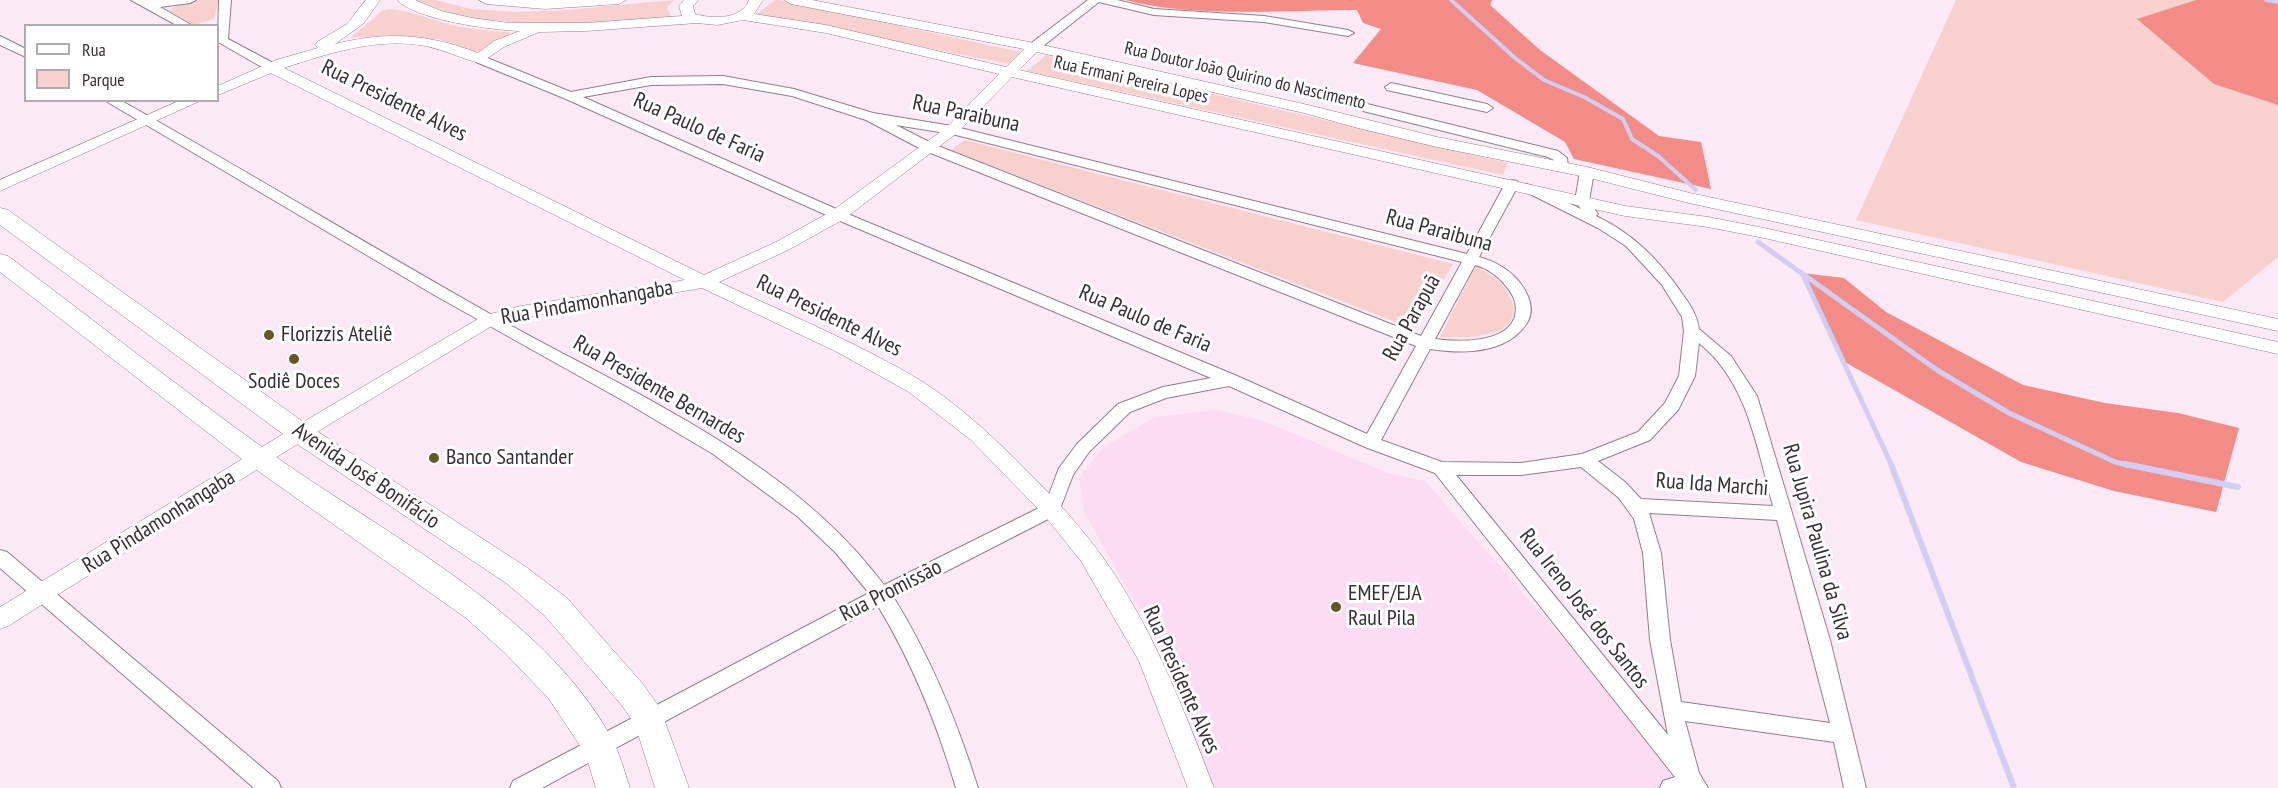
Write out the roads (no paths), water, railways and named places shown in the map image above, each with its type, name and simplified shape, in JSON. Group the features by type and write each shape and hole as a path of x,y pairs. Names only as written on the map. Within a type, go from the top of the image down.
{"main road":[{"name":"Avenida José Bonifácio","path":"0,215 300,433 516,575 556,607 631,693 649,718 672,788"},
{"name":"Avenida José Bonifácio","path":"0,261 260,459 477,609 516,644 560,689 599,747 613,788"}],"street":[{"path":"143,3 190,0"},
{"path":"225,0 220,39 271,67"},
{"path":"219,91 328,42 346,39 373,0"},
{"path":"404,0 465,20 540,29 695,19 712,22 741,16 753,9 756,0"},
{"path":"486,0 544,5 619,0"},
{"path":"691,0 686,6 686,11 695,19"},
{"name":"Rua Doutor João Quirino do Nascimento","path":"791,0 1034,47 1308,109 1415,137 1587,172 1689,198 2278,325"},
{"path":"1034,47 1095,0"},
{"path":"1103,0 1154,12 1264,19 1348,33"},
{"path":"143,3 184,24"},
{"name":"Rua Ermani Pereira Lopes","path":"741,16 855,35 1357,152 1625,210 1764,232 2278,348"},
{"path":"480,59 499,44 518,35 540,29"},
{"name":"Rua Paulo de Faria","path":"271,67 307,56 346,39 421,41 480,59 570,96 838,215 1231,380 1371,443 1441,468 1521,469 1584,460 1644,436 1672,406 1687,375 1692,331 1690,317 1667,282 1631,243 1603,225 1517,185"},
{"path":"0,40 24,53"},
{"name":"Rua Pindamonhangaba","path":"0,619 300,433 489,320 521,312 704,282 742,266 838,215 952,130 1034,47"},
{"name":"Rua Presidente Alves","path":"271,67 704,282 844,348 916,387 978,435 1052,509 1089,555 1138,638 1169,704 1201,788"},
{"name":"Rua Paraibuna","path":"570,96 651,81 723,80 794,93 871,117 952,130 1488,264 1504,272 1516,285 1523,300 1522,314 1516,327 1501,338 1466,346 1424,343 928,147 871,117"},
{"path":"1391,87 1487,108"},
{"path":"1426,122 1440,97"},
{"name":"Rua Presidente Bernardes","path":"113,102 748,467 796,503 836,542 882,595 921,664 955,745 967,788"},
{"path":"0,186 191,102"},
{"path":"1367,108 1553,154 1560,158 1561,167"},
{"path":"1517,185 1519,166 1525,163 1538,163"},
{"path":"1587,172 1581,201 1586,210 1603,225"},
{"name":"Rua Parapuã","path":"1371,443 1470,260 1517,185"},
{"path":"1931,270 1932,250"},
{"name":"Rua Jupira Paulina da Silva","path":"1692,331 1733,365 1749,396 1811,601 1855,788"},
{"path":"1052,509 1065,472 1083,448 1124,408 1163,393 1231,380"},
{"path":"1584,460 1635,505 1643,522 1651,551 1659,638 1674,710 1686,786"},
{"name":"Rua Ireno José dos Santos","path":"1441,468 1686,786"},
{"name":"Rua Ida Marchi","path":"1635,505 1785,514"},
{"name":"Rua Promissão","path":"521,788 882,595 1052,509"},
{"path":"0,557 270,788"},
{"path":"1674,710 1844,734"}],"waterway":[{"path":"1451,0 1515,58 1544,80 1584,97 1623,119 1632,139 1658,156 1696,190"},
{"path":"2266,0 2278,2"},
{"path":"1758,242 1802,274"},
{"path":"1802,274 1937,370 2009,413 2115,462 2132,466"},
{"path":"1802,274 1892,466"},
{"path":"1891,464 2014,788"},
{"path":"2125,464 2238,487"}],"place":[{"name":"Florizzis Ateliê","path":"269,335"},
{"name":"Sodiê Doces","path":"294,359"},
{"name":"Banco Santander","path":"434,458"},
{"name":"EMEF/EJA Raul Pila","path":"1336,607"}]}
